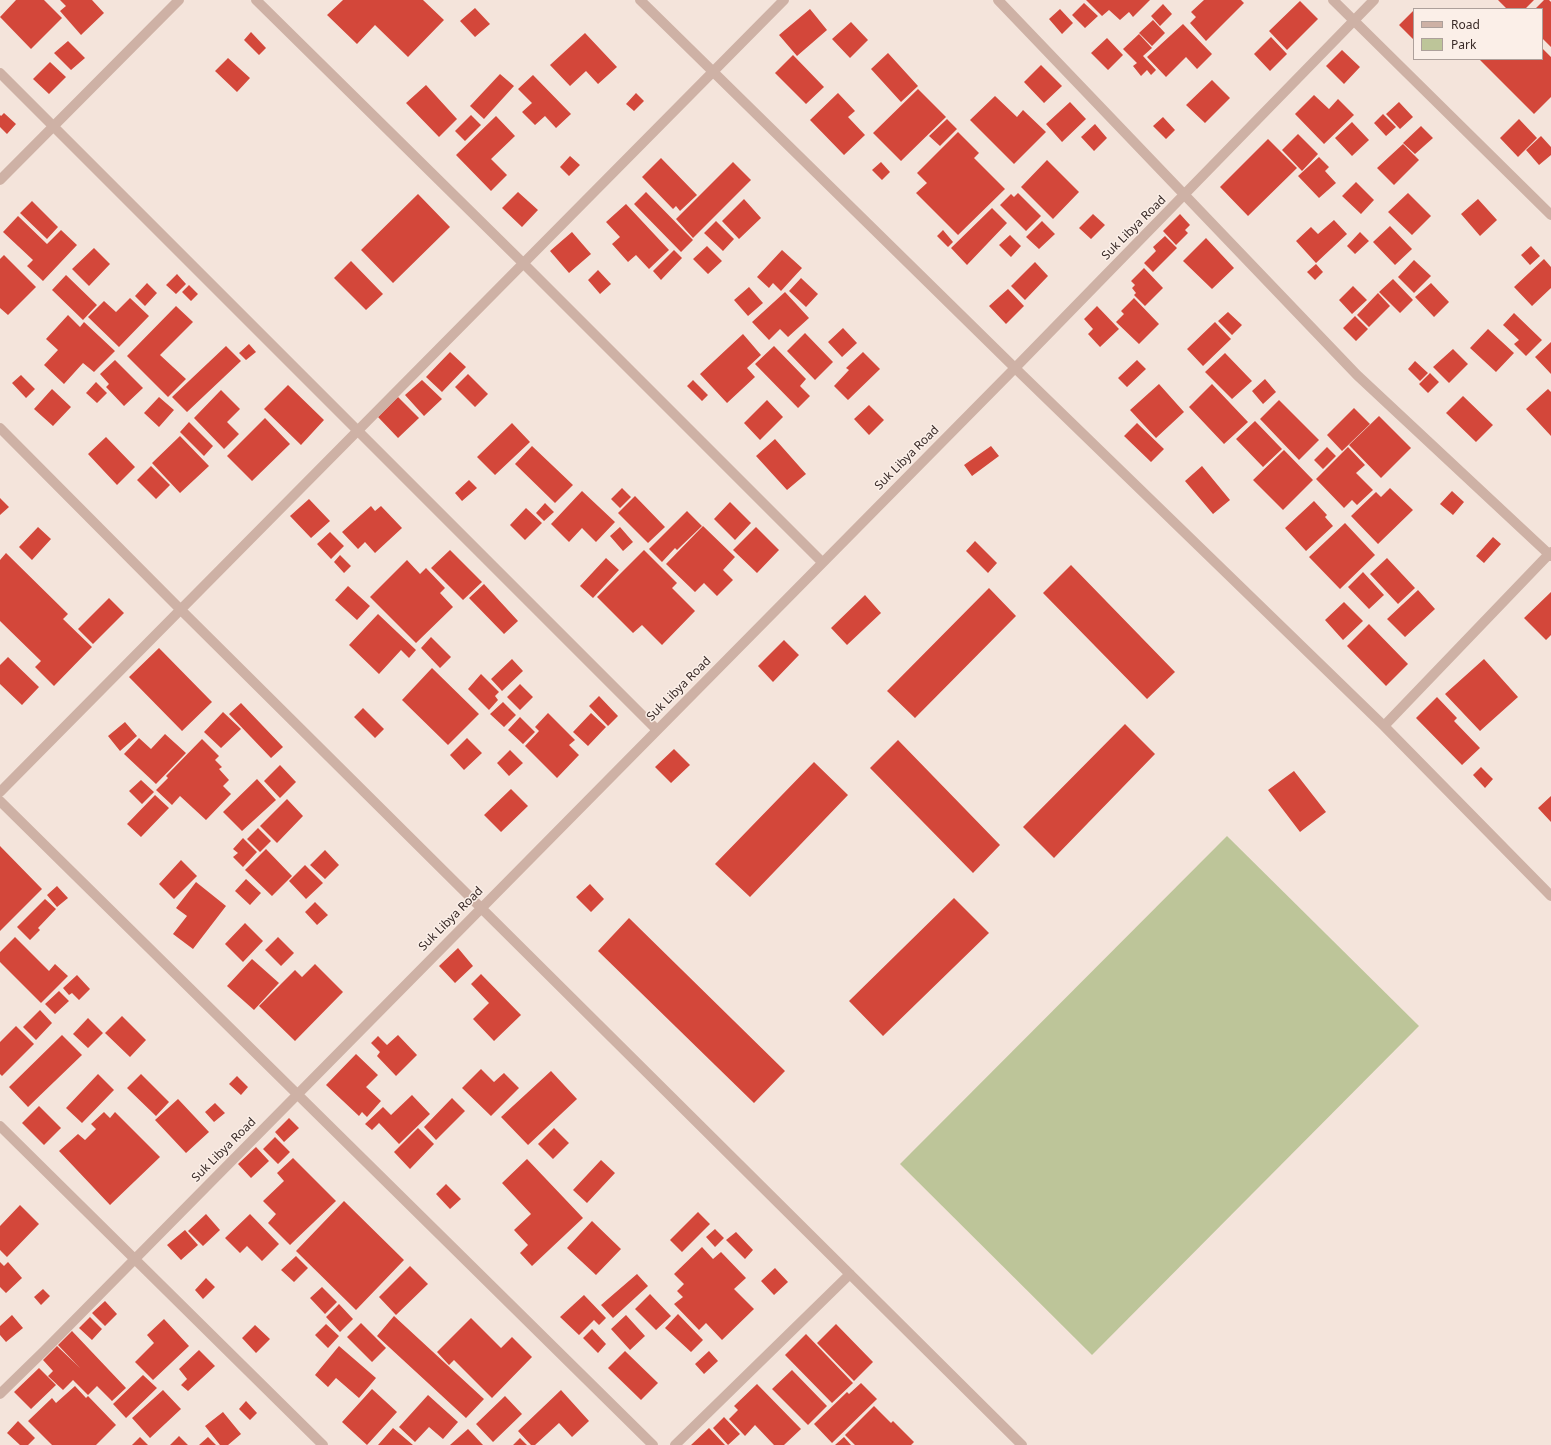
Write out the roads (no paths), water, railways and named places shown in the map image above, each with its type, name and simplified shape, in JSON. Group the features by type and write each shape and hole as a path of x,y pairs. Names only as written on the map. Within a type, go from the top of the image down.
{"street":[{"path":"0,180 179,0"},
{"path":"256,0 524,264 822,562"},
{"path":"640,0 1014,368 1384,726 1551,896"},
{"path":"0,792 784,0"},
{"path":"998,0 1357,375 1550,554 1384,726"},
{"path":"1333,0 1551,215"},
{"name":"Suk Libya Road","path":"0,1394 1014,368 1374,0"},
{"path":"0,73 657,730"},
{"path":"0,428 181,610 1022,1445"},
{"path":"0,801 653,1445"},
{"path":"0,1126 323,1445"},
{"path":"675,1445 850,1274"}]}
